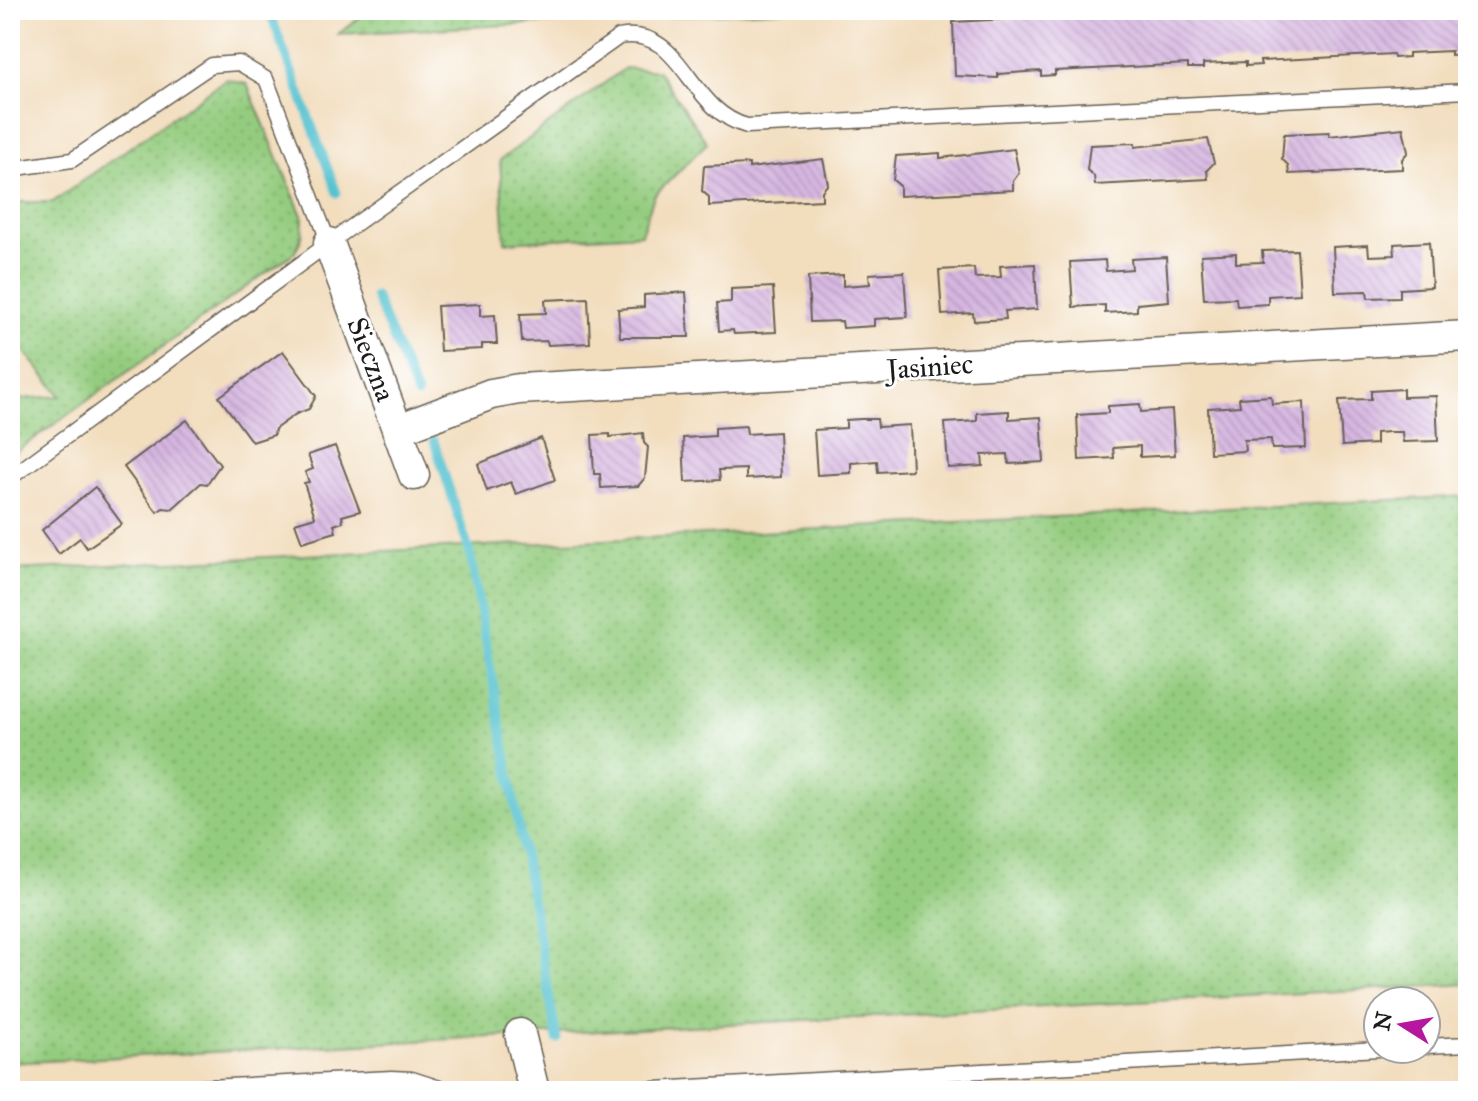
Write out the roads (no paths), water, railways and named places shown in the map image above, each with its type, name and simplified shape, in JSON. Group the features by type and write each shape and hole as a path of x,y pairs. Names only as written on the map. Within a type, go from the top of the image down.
{"street":[{"name":"Sieczna","path":"329,243 414,475"},
{"name":"Jasiniec","path":"399,429 491,394 519,389 1468,336"},
{"path":"520,1034 534,1091"}],"lane":[{"path":"10,478 329,243 619,37 635,34 664,46 721,117 747,126 1468,91"},
{"path":"10,169 72,160 212,65 239,63 266,79 329,243"},
{"path":"1442,1045 1468,1044"},
{"path":"618,1091 1362,1050"},
{"path":"123,1091 392,1078 412,1079 449,1091"}],"waterway":[{"path":"269,10 337,193"},
{"path":"375,296 417,395"},
{"path":"434,441 470,553 557,1039"}]}
